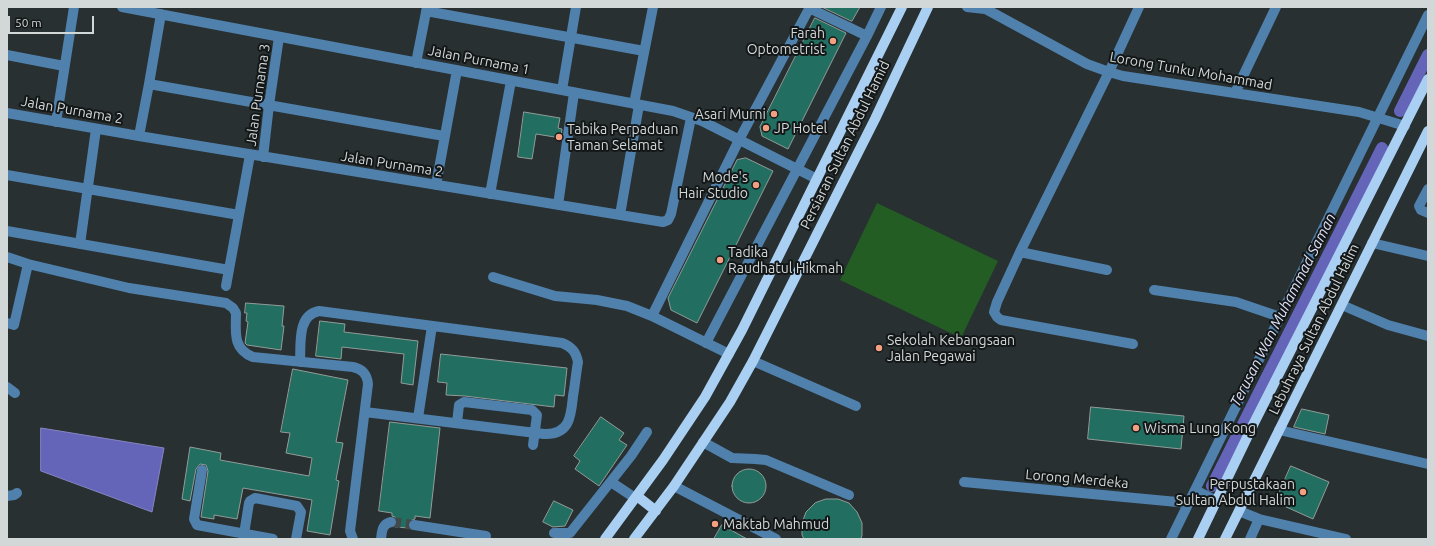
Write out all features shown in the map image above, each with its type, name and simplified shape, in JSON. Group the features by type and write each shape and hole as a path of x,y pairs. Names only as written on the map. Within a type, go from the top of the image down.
{"main road":[{"name":"Persiaran Sultan Abdul Hamid","path":"605,539 663,460 705,397 729,354 902,7"},
{"name":"Persiaran Sultan Abdul Hamid","path":"634,539 674,486 730,402 753,361 875,119 928,7"},
{"name":"Lebuhraya Sultan Abdul Halim","path":"1198,539 1254,424 1428,79"},
{"name":"Lebuhraya Sultan Abdul Halim","path":"1225,539 1427,134"},
{"path":"636,497 656,511"}],"street":[{"path":"56,122 74,7"},
{"name":"Jalan Purnama 1","path":"122,7 677,112 702,121 817,179"},
{"path":"562,90 576,7"},
{"path":"620,215 644,51 653,7"},
{"path":"706,343 881,7"},
{"name":"Lorong Tunku Mohammad","path":"967,7 984,8 1087,64 1123,76 1348,110 1378,117 1405,126"},
{"path":"1133,344 1001,320 994,312 997,302 1020,252 1109,72 1139,7"},
{"path":"1235,93 1276,7"},
{"path":"652,316 739,140 809,8 867,36"},
{"path":"416,63 426,9 644,51"},
{"path":"138,136 150,84 161,14"},
{"path":"1171,539 1428,15"},
{"name":"Jalan Purnama 3","path":"263,157 269,105 280,37"},
{"path":"7,55 64,66"},
{"path":"436,185 457,70"},
{"path":"490,194 511,81"},
{"path":"150,84 444,136"},
{"path":"558,205 574,92"},
{"name":"Jalan Purnama 2","path":"7,113 263,157 663,222 668,220 671,214 691,118"},
{"path":"80,244 96,129"},
{"path":"226,286 250,154"},
{"path":"7,175 239,215"},
{"path":"1428,189 1420,206 1421,210 1428,213"},
{"path":"7,231 229,270"},
{"path":"1372,243 1428,256"},
{"path":"1020,252 1107,270"},
{"path":"7,257 28,264 129,288 226,303 233,308 236,313 237,341 243,352 253,357 353,367 362,370 366,376 368,384 350,531 353,539"},
{"path":"7,323 14,324 28,264"},
{"path":"493,277 555,296 612,302 627,306 652,316 729,354"},
{"path":"1154,290 1236,302 1280,317"},
{"path":"1342,305 1388,325 1428,336"},
{"path":"300,362 303,325 306,318 314,312 319,311 562,344 571,348 576,355 578,362 571,417 565,427 555,433 535,433 365,412"},
{"path":"418,418 432,326"},
{"path":"753,361 856,406"},
{"path":"457,423 459,406 464,402 534,411 537,415 533,445"},
{"path":"1279,430 1428,464"},
{"path":"554,533 570,533 611,482 647,432"},
{"path":"703,442 725,456 732,458 766,460 849,496"},
{"path":"202,470 194,519 196,523 200,526 273,539"},
{"path":"611,482 636,497"},
{"name":"Lorong Merdeka","path":"964,482 1188,503"},
{"path":"674,486 776,539"},
{"path":"1195,490 1217,501"},
{"path":"7,496 17,494"},
{"path":"244,534 249,503 254,498 297,506 301,512 296,539"},
{"path":"1239,511 1259,519 1346,539"},
{"path":"1250,539 1259,519"},
{"path":"381,539 383,527 391,522"},
{"path":"414,525 486,536 485,539"}],"green space":[{"path":"877,203 998,261 961,338 840,280"}],"shaded area":[{"path":"41,428 164,448 152,512 41,471"}],"building":[{"path":"822,7 860,7 852,21"},
{"path":"815,18 846,33 788,149 762,136 760,127"},
{"name":"Tabika Perpaduan Taman Selamat","path":"524,112 560,118 558,128 562,129 561,138 536,134 532,159 518,157"},
{"path":"746,158 773,171 697,323 671,310 668,298 737,160"},
{"path":"246,303 284,306 282,326 284,326 281,350 247,345 245,343 248,322 246,321 247,313 245,313"},
{"path":"320,321 345,324 344,332 418,341 413,385 401,383 404,354 342,347 341,359 316,356"},
{"path":"441,354 567,368 564,396 555,395 554,407 446,395 447,383 438,382"},
{"path":"293,369 348,380 336,442 343,443 336,480 339,481 330,535 307,531 312,500 243,488 237,519 214,515 214,519 201,517 208,471 206,465 200,464 196,469 190,501 182,499 190,447 221,453 220,460 309,476 312,458 286,453 290,433 281,432"},
{"name":"Wisma Lung Kong","path":"1091,407 1184,416 1181,449 1088,439"},
{"path":"1302,409 1329,415 1325,434 1294,427"},
{"path":"601,417 624,433 619,440 627,445 599,486 575,469 580,461 574,456"},
{"path":"390,422 440,428 430,518 415,516 415,519 409,521 409,528 395,527 397,520 392,516 392,513 379,511"},
{"path":"1291,466 1329,482 1313,519 1275,502"},
{"path":"746,469 752,469 756,470 763,476 766,486 765,493 759,500 752,503 746,503 742,502 735,496 732,489 732,483 733,479 739,472"},
{"path":"826,499 838,499 849,503 857,512 862,523 861,539 804,539 802,535 802,523 806,512 815,503"},
{"path":"554,501 573,510 565,526 553,527 543,522"},
{"path":"722,525 747,539 714,539"}],"waterway":[{"name":"Terusan Wan Muhammad Saman","path":"1400,111 1428,55"},
{"name":"Terusan Wan Muhammad Saman","path":"1212,486 1382,148"}],"tunnel":[{"path":"391,522 414,525"}],"place":[{"name":"Farah Optometrist","path":"833,41"},
{"name":"Asari Murni","path":"774,114"},
{"name":"JP Hotel","path":"766,128"},
{"name":"Tabika Perpaduan Taman Selamat","path":"559,137"},
{"name":"Mode's Hair Studio","path":"756,185"},
{"name":"Tadika Raudhatul Hikmah","path":"720,260"},
{"name":"Sekolah Kebangsaan Jalan Pegawai","path":"879,348"},
{"name":"Wisma Lung Kong","path":"1136,428"},
{"name":"Perpustakaan Sultan Abdul Halim","path":"1303,492"},
{"name":"Maktab Mahmud","path":"715,524"}]}
